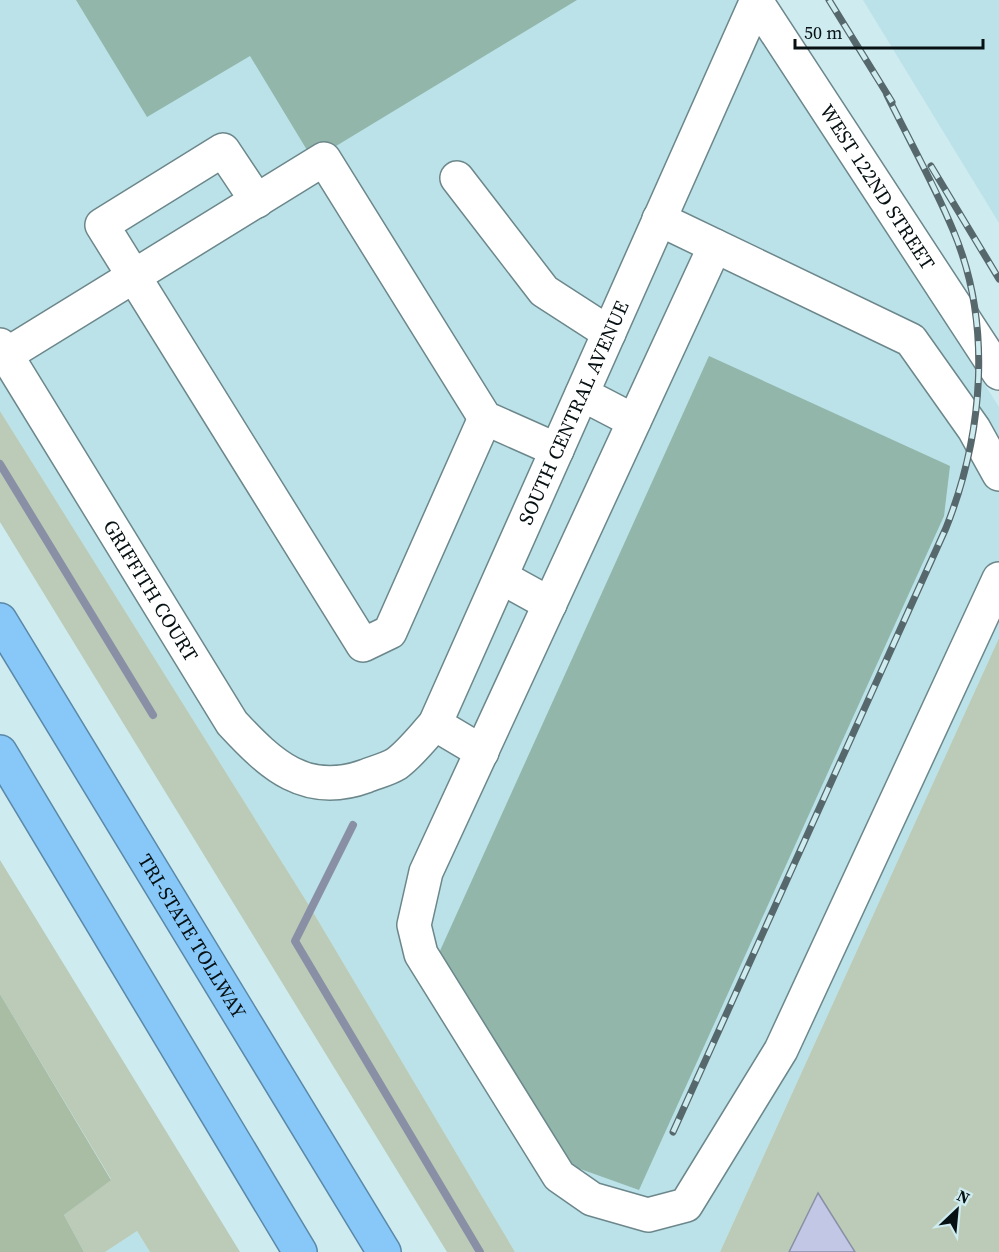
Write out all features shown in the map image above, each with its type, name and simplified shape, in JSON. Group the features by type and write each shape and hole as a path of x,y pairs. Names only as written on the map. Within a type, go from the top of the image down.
{"highway":[{"name":"TRI-STATE TOLLWAY","path":"0,620 384,1252"},
{"path":"0,752 300,1252"}],"street":[{"name":"SOUTH CENTRAL AVENUE","path":"345,784 396,764 435,724 757,1"},
{"name":"WEST 122ND STREET","path":"757,1 999,373"},
{"path":"257,201 223,150 102,225 132,277 363,645 390,632 485,418"},
{"path":"3,350 132,277 324,159 485,418 557,450"},
{"path":"457,178 544,291 609,333"},
{"path":"659,219 911,340 974,429 999,474"},
{"path":"714,246 426,872 414,925 421,954 559,1176 592,1199 648,1215 686,1205 781,1050 999,579"},
{"name":"GRIFFITH COURT","path":"3,350 232,723 261,755 287,773 319,782 345,784"},
{"path":"582,394 634,421"},
{"path":"501,577 550,604"},
{"path":"435,724 482,752"}],"shaded area":[{"path":"0,0 742,0 999,407 999,638 720,1252 515,1252 310,907 0,411"},
{"path":"863,0 999,0 999,223"},
{"path":"818,1193 855,1252 789,1252"},
{"path":"137,1231 150,1252 105,1252"}],"green space":[{"path":"0,411 310,907 515,1252 447,1252 0,522"},
{"path":"999,638 999,1252 720,1252"},
{"path":"0,860 240,1252 150,1252 137,1231 105,1252 84,1252 64,1215 111,1179 0,994"},
{"path":"0,994 111,1180 64,1215 84,1252 0,1252"}],"building":[{"path":"76,0 577,0 313,160 250,56 147,117"},
{"path":"709,356 950,466 944,516 639,1190 572,1166 439,953"}],"waterway":[{"path":"0,464 153,715"},
{"path":"353,825 295,941 480,1252"}],"railway":[{"path":"829,0 892,102"},
{"path":"673,1132 946,528 959,492 968,455 975,418 978,341 974,303 966,266 946,213 887,95"},
{"path":"931,166 999,279"}]}
